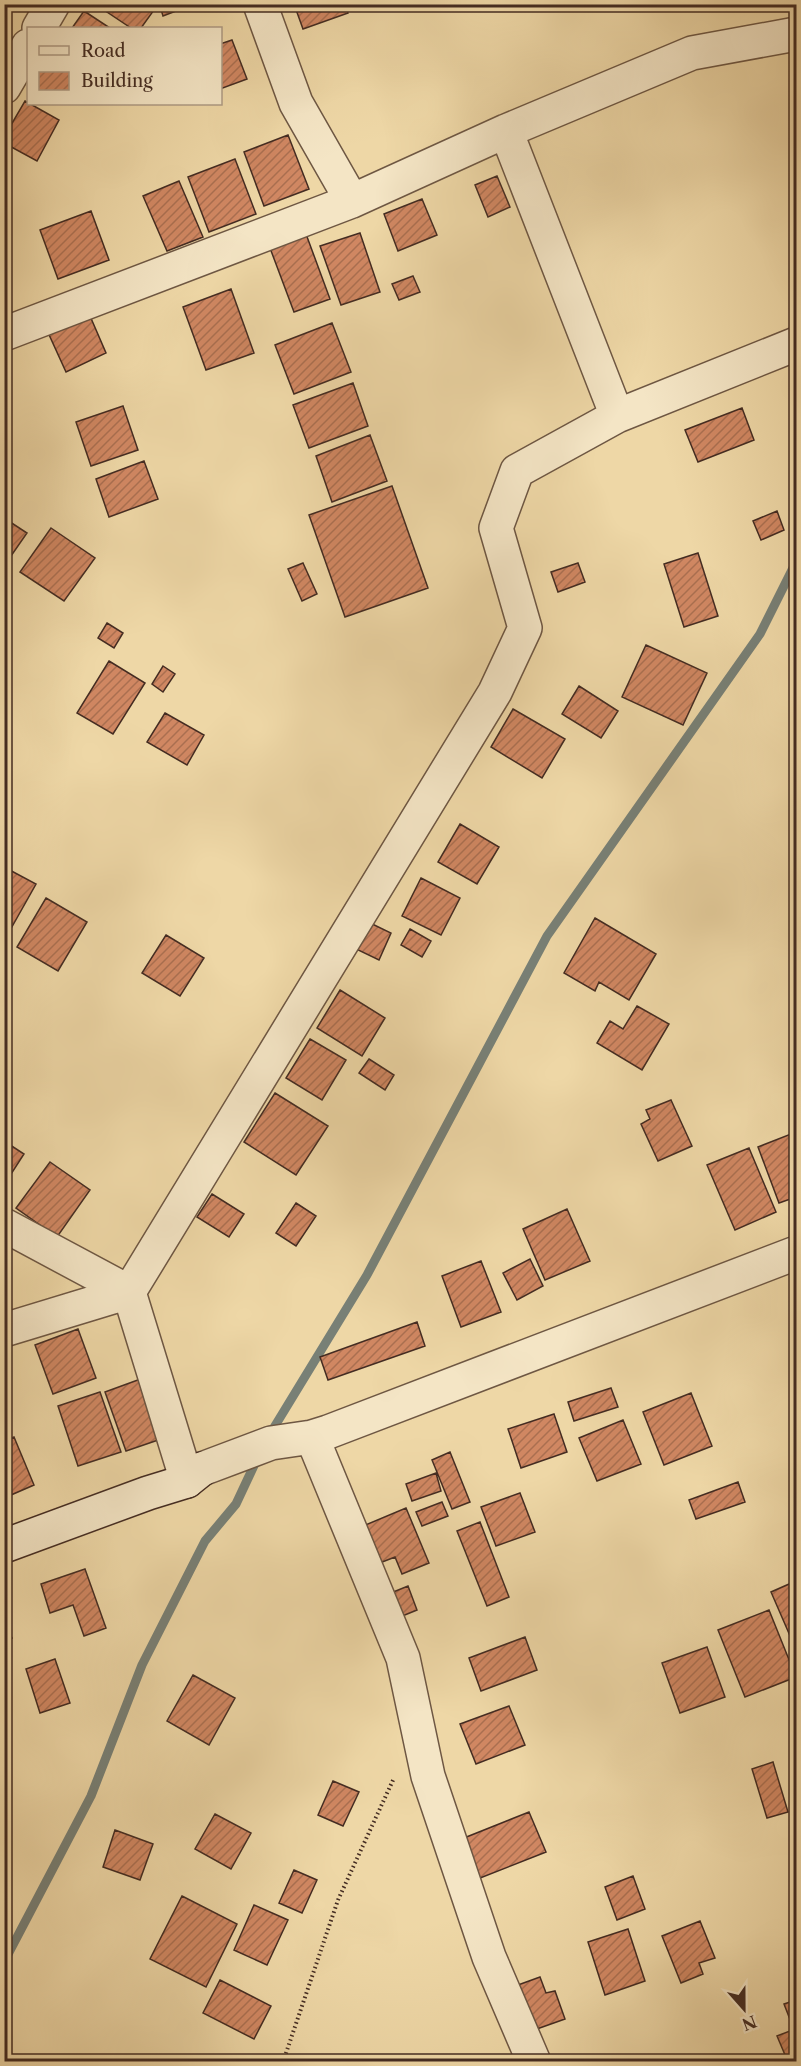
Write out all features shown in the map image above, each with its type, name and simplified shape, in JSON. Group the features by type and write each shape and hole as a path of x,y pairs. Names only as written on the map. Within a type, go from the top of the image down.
{"street":[{"path":"40,27 53,4"},
{"path":"260,4 296,103 352,201"},
{"path":"4,334 352,201 506,131 692,53 796,34"},
{"path":"4,87 27,48"},
{"path":"506,131 617,416"},
{"path":"4,1330 129,1292 495,692 525,628 496,528 517,471 617,416 796,344"},
{"path":"4,1225 129,1292 195,1475"},
{"path":"4,1546 195,1475 271,1443 312,1437 796,1253"},
{"path":"312,1437 402,1658 428,1776 489,1957 534,2061"}],"path":[{"path":"283,2061 338,1900 398,1771 421,1742"}],"building":[{"path":"95,4 146,4 154,10 142,27 130,27"},
{"path":"174,4 176,11 163,16 160,6"},
{"path":"294,4 345,4 348,13 303,29"},
{"path":"84,11 108,27 73,27"},
{"path":"232,40 247,79 222,88 222,43"},
{"path":"25,101 27,105 32,105 59,120 37,161 4,143 4,137"},
{"path":"288,135 309,189 264,206 244,152"},
{"path":"235,159 256,214 209,232 188,177"},
{"path":"497,176 510,207 488,217 475,185"},
{"path":"179,181 203,237 167,251 143,196"},
{"path":"422,199 437,235 398,251 384,214"},
{"path":"91,211 109,260 58,279 40,230"},
{"path":"360,233 380,292 341,305 320,246"},
{"path":"306,234 330,299 294,312 270,248"},
{"path":"413,276 420,292 399,300 392,284"},
{"path":"231,289 254,353 206,370 183,307"},
{"path":"87,309 106,353 66,372 46,328"},
{"path":"332,323 351,372 294,394 275,345"},
{"path":"353,383 368,426 309,448 293,405"},
{"path":"123,406 138,450 91,466 76,422"},
{"path":"742,408 754,440 698,462 685,430"},
{"path":"370,435 387,481 332,502 316,456"},
{"path":"144,461 158,499 109,517 96,479"},
{"path":"392,486 428,588 345,617 309,515"},
{"path":"777,511 784,530 761,540 753,521"},
{"path":"4,518 27,533 4,566"},
{"path":"51,528 95,558 64,601 20,572"},
{"path":"698,553 718,616 684,627 664,564"},
{"path":"303,563 317,594 302,601 288,569"},
{"path":"578,563 585,582 558,592 551,572"},
{"path":"107,623 123,633 114,648 98,638"},
{"path":"646,645 707,673 683,725 622,697"},
{"path":"109,661 145,683 113,734 77,713"},
{"path":"163,666 175,674 163,692 152,684"},
{"path":"579,686 618,711 601,738 562,714"},
{"path":"513,709 565,739 542,778 491,747"},
{"path":"165,713 204,735 187,765 147,742"},
{"path":"460,824 499,847 477,884 438,862"},
{"path":"4,867 36,884 4,941"},
{"path":"421,878 460,898 441,935 402,916"},
{"path":"46,898 87,922 58,971 17,947"},
{"path":"595,918 656,954 629,1000 599,982 595,991 564,973"},
{"path":"366,921 391,933 379,960 354,948"},
{"path":"410,929 431,941 422,957 401,945"},
{"path":"166,935 204,958 180,996 142,973"},
{"path":"340,990 385,1018 362,1056 317,1028"},
{"path":"637,1006 669,1024 642,1070 597,1043 610,1021 623,1029"},
{"path":"310,1039 346,1060 322,1100 286,1078"},
{"path":"369,1059 394,1075 385,1090 359,1073"},
{"path":"275,1093 328,1126 296,1175 244,1142"},
{"path":"671,1100 692,1146 658,1161 641,1124 650,1119 646,1110"},
{"path":"796,1132 796,1197 779,1203 758,1147"},
{"path":"4,1141 24,1154 4,1185"},
{"path":"749,1148 776,1212 735,1230 707,1165"},
{"path":"50,1162 90,1190 57,1237 16,1208"},
{"path":"212,1194 244,1214 229,1237 197,1217"},
{"path":"296,1203 316,1216 296,1246 276,1233"},
{"path":"567,1209 590,1261 545,1280 523,1229"},
{"path":"530,1259 543,1286 517,1300 503,1273"},
{"path":"481,1261 501,1312 461,1327 442,1276"},
{"path":"417,1322 425,1346 328,1380 320,1357"},
{"path":"78,1329 96,1378 53,1394 35,1345"},
{"path":"146,1377 167,1437 126,1451 105,1392"},
{"path":"611,1388 618,1407 574,1421 568,1402"},
{"path":"100,1392 121,1452 78,1466 58,1406"},
{"path":"691,1393 712,1446 664,1465 643,1412"},
{"path":"554,1414 567,1452 521,1468 508,1429"},
{"path":"623,1420 641,1464 597,1481 579,1438"},
{"path":"14,1437 34,1485 4,1498 4,1441"},
{"path":"450,1452 470,1502 452,1509 432,1460"},
{"path":"436,1473 441,1491 412,1501 406,1484"},
{"path":"738,1482 745,1502 696,1519 689,1500"},
{"path":"520,1493 535,1532 496,1546 481,1507"},
{"path":"442,1502 448,1516 422,1526 416,1512"},
{"path":"406,1508 429,1563 402,1574 395,1557 372,1566 356,1529"},
{"path":"480,1522 509,1597 487,1606 457,1531"},
{"path":"85,1569 106,1628 84,1636 73,1605 50,1613 41,1584"},
{"path":"796,1581 796,1644 794,1645 771,1592"},
{"path":"408,1586 417,1610 390,1621 381,1597"},
{"path":"769,1610 796,1677 745,1697 718,1630"},
{"path":"4,1621 12,1638 4,1641"},
{"path":"525,1637 537,1670 481,1691 469,1658"},
{"path":"707,1647 725,1697 680,1713 662,1663"},
{"path":"55,1659 70,1703 40,1713 26,1669"},
{"path":"193,1675 235,1698 209,1745 167,1721"},
{"path":"509,1706 525,1745 476,1764 460,1724"},
{"path":"773,1762 788,1812 767,1818 752,1769"},
{"path":"333,1781 359,1792 343,1826 318,1815"},
{"path":"529,1812 546,1852 475,1880 459,1840"},
{"path":"215,1814 251,1833 231,1869 195,1849"},
{"path":"115,1830 153,1844 140,1880 103,1867"},
{"path":"294,1870 317,1880 302,1913 279,1903"},
{"path":"633,1876 645,1909 617,1920 605,1887"},
{"path":"182,1896 237,1924 206,1987 150,1959"},
{"path":"254,1905 288,1920 267,1965 234,1950"},
{"path":"700,1921 715,1958 699,1963 703,1974 681,1983 662,1936"},
{"path":"628,1929 645,1981 605,1995 588,1942"},
{"path":"540,1977 546,1993 555,1991 565,2019 534,2030 518,1985"},
{"path":"220,1980 271,2006 254,2039 203,2013"},
{"path":"796,2000 796,2020 791,2022 784,2004"},
{"path":"795,2029 796,2062 788,2062 777,2036"}],"waterway":[{"path":"270,1434 367,1275 547,936 760,634 796,562"},
{"path":"4,1962 91,1796 142,1665 205,1541 236,1504 258,1457"}]}
